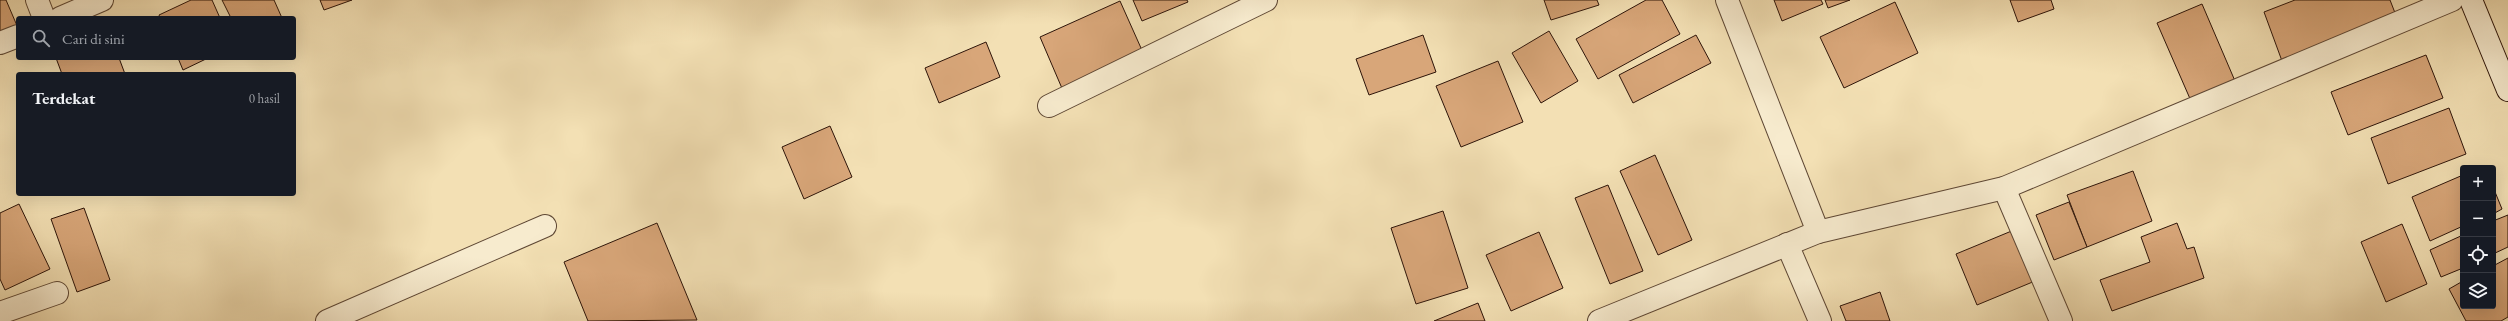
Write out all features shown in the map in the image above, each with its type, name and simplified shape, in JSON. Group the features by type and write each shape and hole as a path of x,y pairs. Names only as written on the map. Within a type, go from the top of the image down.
{"street":[{"path":"37,0 43,16"},
{"path":"65,16 102,0"},
{"path":"1049,106 1266,0"},
{"path":"1727,0 1818,232"},
{"path":"1599,321 1818,232 2004,188 2452,0"},
{"path":"2470,0 2506,78"},
{"path":"0,43 16,37"},
{"path":"2004,188 2061,321"},
{"path":"327,321 545,226"},
{"path":"1787,244 1820,321"},
{"path":"0,314 57,293"}],"building":[{"path":"0,0 6,0 16,23 16,29 0,36"},
{"path":"191,0 212,0 219,16 159,16"},
{"path":"222,0 274,0 281,16 230,16"},
{"path":"320,0 352,0 324,10"},
{"path":"1133,0 1187,0 1188,2 1142,21"},
{"path":"1544,0 1597,0 1599,5 1551,20"},
{"path":"1646,0 1662,0 1680,34 1598,79 1576,39"},
{"path":"1774,0 1821,0 1823,4 1782,21"},
{"path":"1825,0 1850,0 1828,8"},
{"path":"2010,0 2051,0 2054,9 2018,22"},
{"path":"2295,0 2390,0 2397,18 2282,61 2264,12"},
{"path":"1120,1 1145,57 1064,93 1040,37"},
{"path":"1895,2 1918,53 1844,88 1820,37"},
{"path":"2202,4 2235,81 2191,101 2157,23"},
{"path":"1549,31 1578,81 1541,103 1512,53"},
{"path":"1423,35 1436,72 1369,95 1356,59"},
{"path":"1696,35 1711,63 1633,103 1619,75"},
{"path":"986,42 1000,77 939,103 925,68"},
{"path":"2426,55 2443,98 2348,135 2331,92"},
{"path":"57,60 120,60 124,72 61,72"},
{"path":"179,60 204,60 183,70"},
{"path":"1498,61 1523,122 1461,147 1436,86"},
{"path":"2449,108 2466,154 2388,184 2371,138"},
{"path":"830,126 852,177 804,199 782,147"},
{"path":"1655,155 1692,240 1658,255 1620,171"},
{"path":"2133,171 2152,221 2087,247 2067,195"},
{"path":"2460,176 2460,227 2430,241 2412,197"},
{"path":"1608,185 1643,271 1610,284 1575,198"},
{"path":"2496,194 2502,209 2496,212"},
{"path":"2069,202 2087,247 2054,260 2036,215"},
{"path":"19,204 50,269 5,290 0,279 0,213"},
{"path":"84,208 110,280 77,292 51,219"},
{"path":"1443,211 1468,288 1416,304 1391,228"},
{"path":"2508,215 2508,247 2496,253 2496,237 2496,220"},
{"path":"657,223 697,320 588,321 564,262"},
{"path":"2177,223 2187,249 2194,247 2204,278 2112,311 2100,280 2150,262 2141,237"},
{"path":"2402,224 2427,284 2386,302 2361,242"},
{"path":"2014,230 2035,281 1977,305 1956,254"},
{"path":"1539,232 1563,288 1511,311 1486,255"},
{"path":"2460,236 2460,269 2441,277 2430,250"},
{"path":"2508,258 2508,317 2501,321 2466,321 2449,289 2460,283 2460,309 2496,309 2496,264"},
{"path":"1880,292 1890,321 1846,321 1840,306"},
{"path":"1478,303 1485,321 1434,321"}]}
